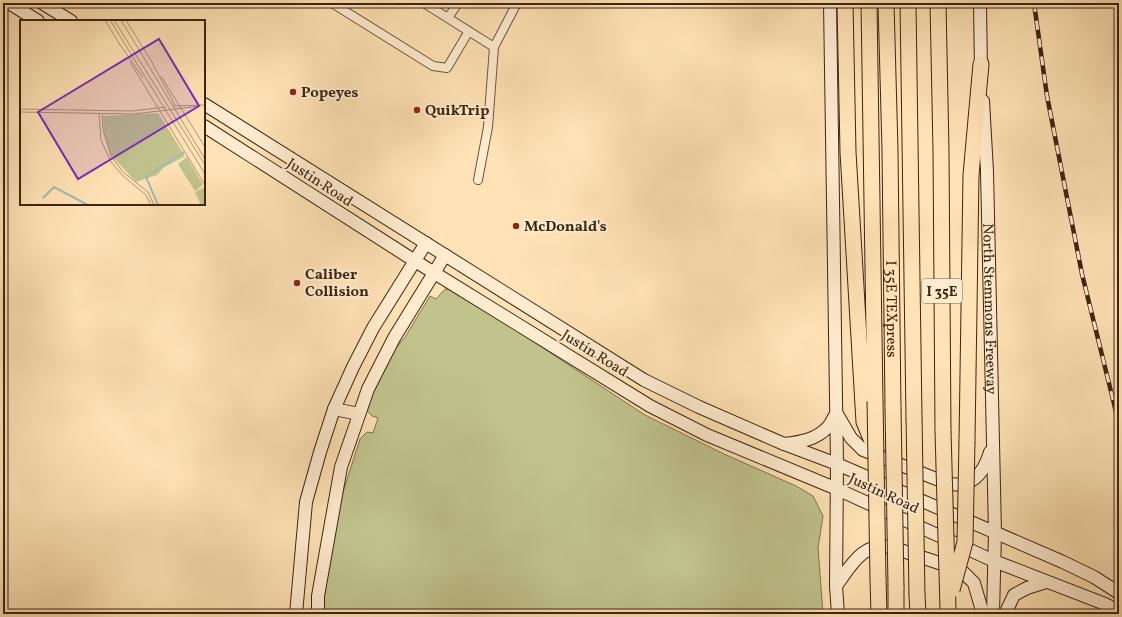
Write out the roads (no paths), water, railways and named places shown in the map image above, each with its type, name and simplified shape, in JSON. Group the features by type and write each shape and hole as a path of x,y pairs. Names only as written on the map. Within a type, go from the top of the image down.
{"highway":[{"path":"845,3 848,152 864,422 876,452"},
{"path":"869,3 879,614"},
{"name":"I 35E TEXpress","path":"886,3 890,150 896,614"},
{"path":"908,3 918,614"},
{"name":"I 35E","path":"938,3 941,151 943,431 948,611"},
{"path":"948,611 965,542 971,174 980,64"}],"main road":[{"path":"3,13 10,3 36,20"},
{"path":"42,3 69,20"},
{"path":"830,3 837,464 836,586 838,614"},
{"name":"North Stemmons Freeway","path":"980,3 980,64 987,171 995,533 992,614"},
{"name":"Justin Road","path":"205,105 644,380 699,407 784,444 837,464 1068,564 1094,577 1119,593"},
{"name":"Justin Road","path":"205,127 415,261 650,406 712,437 837,489 994,561 1105,604 1119,611"},
{"path":"296,614 306,502 334,409 373,328 426,243"},
{"path":"318,614 318,596 341,466 359,414 368,389 394,338 445,255"},
{"path":"334,409 359,414"},
{"path":"784,444 806,440 816,436 828,427 836,413"},
{"path":"836,413 850,438 863,450 949,484 962,484 976,477 985,466 993,445"},
{"path":"836,586 858,556 867,550 881,546 891,547 964,572 974,583 983,614"},
{"path":"1005,614 1014,595 1027,588 1046,582"}],"street":[{"path":"332,3 433,66 447,68 469,31"},
{"path":"424,3 494,47"},
{"path":"448,18 458,3"},
{"path":"478,180 488,127 494,47 517,3"}],"railway":[{"path":"1034,3 1047,96 1082,274 1119,424"}],"place":[{"name":"Popeyes","path":"293,92"},
{"name":"QuikTrip","path":"417,110"},
{"name":"McDonald's","path":"516,226"},
{"name":"Caliber Collision","path":"297,283"}]}
